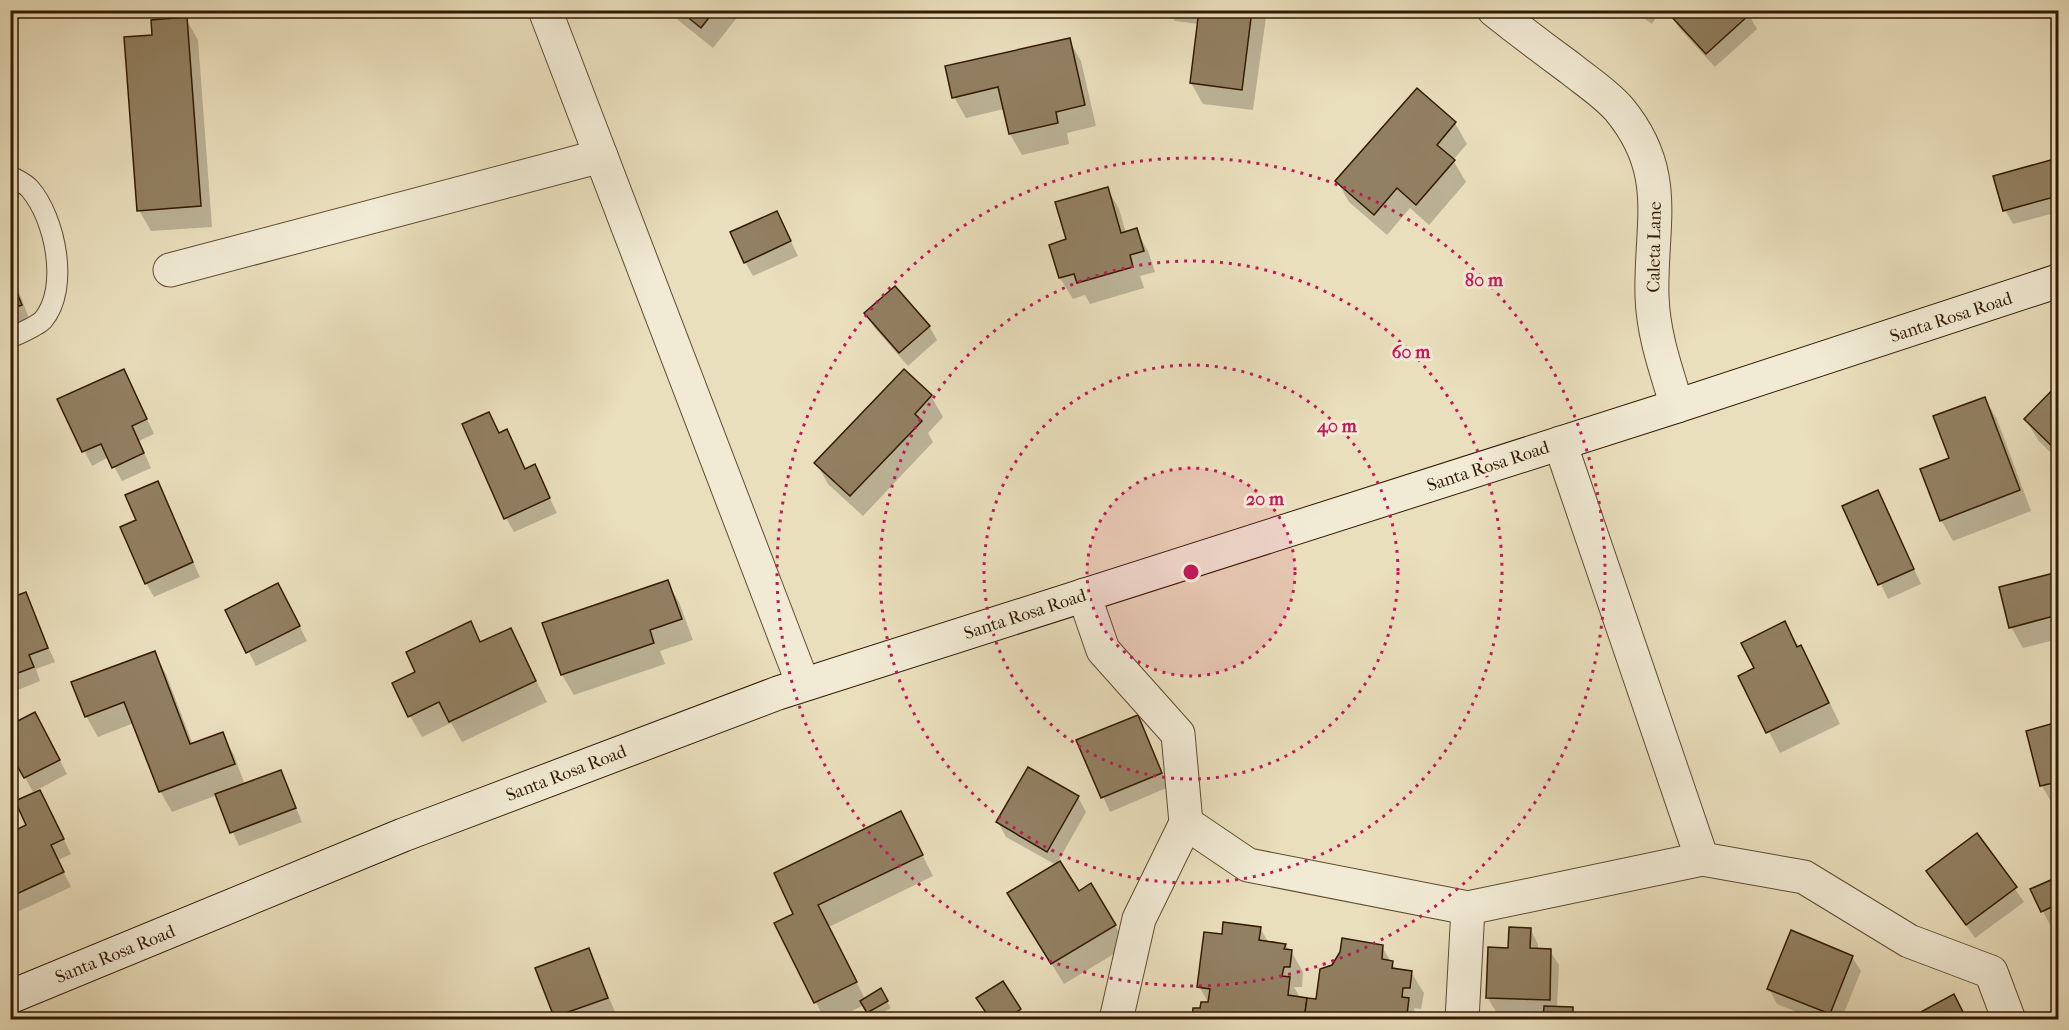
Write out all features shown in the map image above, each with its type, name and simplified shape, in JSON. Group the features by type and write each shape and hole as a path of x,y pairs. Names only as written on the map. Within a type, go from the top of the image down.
{"street":[{"path":"545,10 803,684"},
{"name":"Caleta Lane","path":"1494,10 1596,88 1618,109 1639,140 1651,169 1657,206 1652,295 1655,332 1677,406"},
{"path":"170,270 601,156"},
{"name":"Santa Rosa Road","path":"10,997 403,835 803,684 1677,406 2058,281"},
{"path":"1560,443 1702,859"},
{"path":"1084,596 1103,650 1178,734 1186,823 1140,919 1116,1020"},
{"path":"1186,823 1248,865 1468,908 1702,859 1804,877 1909,941 1991,972 2009,1020"},
{"path":"1462,1020 1468,908"}],"lane":[{"path":"10,176 29,187 42,207 58,265 58,294 42,321 10,338"}],"building":[{"path":"679,10 715,10 701,28"},
{"path":"1199,10 1252,10 1242,90 1190,83"},
{"path":"1672,10 1746,10 1750,14 1706,54 1669,14"},
{"path":"187,17 201,206 137,211 124,37 152,35 151,20"},
{"path":"1070,38 1085,105 1056,112 1058,123 1009,134 998,87 952,98 945,66"},
{"path":"1417,88 1456,122 1437,145 1455,160 1416,205 1397,188 1374,215 1335,181"},
{"path":"2058,158 2058,196 2003,211 1993,176"},
{"path":"1108,187 1121,233 1137,228 1144,251 1130,255 1133,267 1077,283 1074,274 1059,278 1049,245 1066,239 1055,202"},
{"path":"777,211 791,241 744,263 730,232"},
{"path":"10,276 22,305 10,309"},
{"path":"895,286 930,326 899,353 864,313"},
{"path":"124,369 147,419 132,426 144,453 112,468 101,444 82,452 57,399"},
{"path":"904,369 932,395 915,414 922,421 850,496 814,463"},
{"path":"2058,384 2058,452 2024,419"},
{"path":"1985,397 2020,490 1940,521 1920,469 1949,458 1933,416"},
{"path":"489,412 499,433 507,429 525,469 535,464 550,498 504,519 462,424"},
{"path":"158,481 193,562 145,584 120,527 136,520 125,495"},
{"path":"1878,490 1914,569 1878,585 1842,506"},
{"path":"2058,572 2058,615 2009,628 1999,587"},
{"path":"668,580 682,619 650,630 654,643 561,675 542,623"},
{"path":"278,583 300,626 246,653 225,610"},
{"path":"26,592 48,648 29,655 34,667 10,676 10,598"},
{"path":"471,621 480,642 511,628 536,681 449,722 439,702 408,717 392,683 415,672 406,652"},
{"path":"1785,621 1797,647 1801,645 1829,703 1766,733 1738,676 1754,668 1741,643"},
{"path":"155,651 190,744 223,732 235,764 159,792 124,702 85,717 71,682"},
{"path":"35,712 60,760 24,778 10,753 10,725"},
{"path":"1138,715 1162,773 1101,798 1076,740"},
{"path":"2058,722 2058,782 2040,786 2026,731"},
{"path":"1028,767 1079,796 1047,852 996,822"},
{"path":"281,770 296,808 230,833 215,794"},
{"path":"40,790 64,839 51,845 64,872 10,897 10,833 26,825 15,801"},
{"path":"901,811 923,855 818,905 857,982 814,1003 774,923 793,914 774,873"},
{"path":"1977,833 2017,887 1966,925 1926,871"},
{"path":"1060,861 1079,891 1091,883 1116,925 1051,964 1007,893"},
{"path":"2058,877 2058,904 2041,912 2030,889"},
{"path":"1223,922 1261,927 1259,940 1286,944 1284,949 1292,950 1290,967 1284,967 1282,976 1290,977 1288,995 1307,998 1304,1020 1192,1020 1193,1008 1200,1008 1201,1002 1208,1002 1210,989 1197,987 1204,932 1222,934"},
{"path":"1509,927 1531,928 1530,948 1551,949 1550,1000 1486,998 1488,947 1508,948"},
{"path":"1791,930 1853,956 1830,1014 1767,989"},
{"path":"1342,938 1383,945 1382,959 1393,961 1392,968 1412,971 1410,988 1403,988 1402,997 1409,998 1407,1015 1400,1014 1399,1019 1304,1020 1307,998 1316,999 1320,969 1332,965 1340,952"},
{"path":"589,948 608,998 554,1017 535,968"},
{"path":"1003,981 1021,1009 1005,1020 991,1020 976,998"},
{"path":"881,988 888,1001 867,1013 860,1001"},
{"path":"1954,994 1967,1020 1906,1020"},
{"path":"1544,1006 1573,1007 1573,1018 1606,1020 1543,1020"}]}
